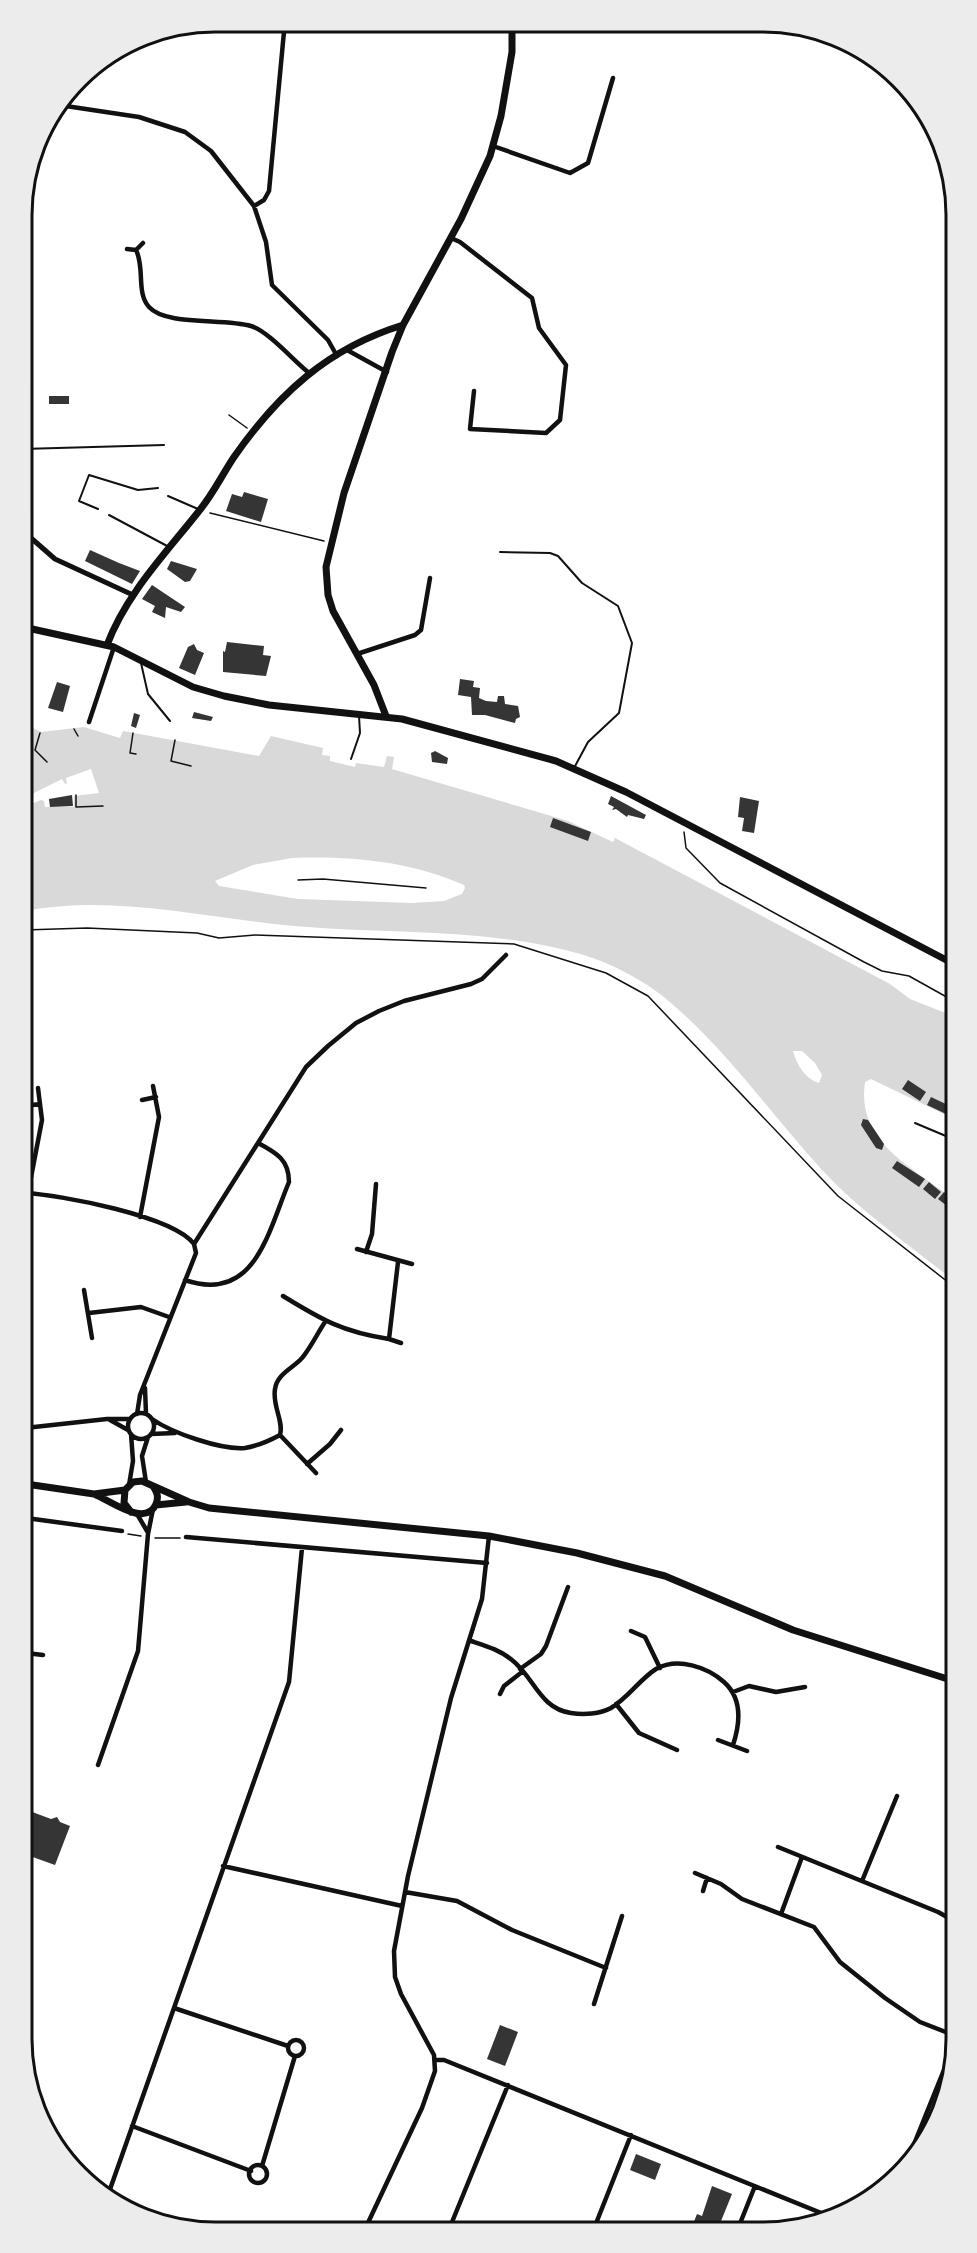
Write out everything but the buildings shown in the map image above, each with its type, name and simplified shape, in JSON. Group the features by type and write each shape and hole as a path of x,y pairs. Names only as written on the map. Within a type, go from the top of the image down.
{"main road":[{"path":"386,716 374,685 333,611 328,595 326,567 344,493 403,325 450,238 493,146 501,116 512,52 513,32"},
{"path":"111,646 116,620 133,595 200,510 253,432 277,402 308,372 348,350 403,325"},
{"path":"32,629 111,646 193,687 239,700 386,716 496,743 574,768 683,822 871,923 946,960"},
{"path":"94,1494 127,1487 138,1481 209,1508 489,1536 577,1553 665,1576 793,1630 945,1678"},
{"path":"150,1484 157,1496 155,1507"},
{"path":"32,1485 94,1494 134,1513 146,1514 155,1507 189,1502"},
{"path":"127,1487 124,1503 134,1513"}],"street":[{"path":"254,206 264,200 269,190 284,32"},
{"path":"493,146 570,173 588,163 613,78"},
{"path":"67,106 139,117 185,132 212,151 254,206 266,242 272,285 328,340 337,356"},
{"path":"450,238 460,242 532,298 539,328 566,365 561,414 554,428 546,433 470,429 474,391"},
{"path":"136,250 143,243"},
{"path":"127,249 136,250"},
{"path":"136,250 142,266 143,297 149,307 166,318 220,320 253,327 268,334 278,347 308,372"},
{"path":"348,350 387,372"},
{"path":"32,539 55,559 133,595"},
{"path":"357,654 415,635 421,630 430,578"},
{"path":"89,722 111,646"},
{"path":"137,1414 169,1317 195,1253 194,1244 306,1067 356,1023 404,1001 471,984 482,979 506,955"},
{"path":"140,1217 159,1116 153,1086"},
{"path":"32,1166 42,1120 38,1088"},
{"path":"142,1100 156,1097"},
{"path":"32,1105 40,1104"},
{"path":"184,1280 202,1286 213,1286 244,1275 254,1263 289,1182 289,1169 283,1159 258,1143"},
{"path":"366,1252 372,1234 376,1184"},
{"path":"32,1194 78,1199 140,1217 179,1232 194,1244"},
{"path":"357,1249 412,1264"},
{"path":"389,1340 398,1262"},
{"path":"84,1290 92,1338"},
{"path":"283,1296 325,1322 345,1331 401,1343"},
{"path":"89,1313 141,1307 169,1317"},
{"path":"280,1435 282,1428 274,1406 276,1386 281,1375 301,1358 325,1322"},
{"path":"145,1385 146,1414"},
{"path":"32,1427 107,1419 130,1419 137,1414 146,1414 181,1433 229,1447 244,1448 280,1435"},
{"path":"107,1419 141,1439 181,1433"},
{"path":"127,1487 133,1461 130,1419"},
{"path":"150,1484 142,1456 154,1427 152,1419"},
{"path":"307,1464 330,1444 341,1430"},
{"path":"280,1435 316,1473"},
{"path":"98,1765 138,1651 148,1534 155,1507"},
{"path":"134,1513 148,1534"},
{"path":"32,1519 122,1531"},
{"path":"369,2222 422,2108 435,2071 435,2060 404,2003 395,1977 394,1951 405,1892 451,1698 471,1641 482,1599 489,1536"},
{"path":"186,1537 487,1563"},
{"path":"110,2189 292,1672 302,1548"},
{"path":"500,1694 504,1686 541,1654 568,1587"},
{"path":"631,1631 645,1637 660,1668"},
{"path":"471,1641 495,1649 514,1661 542,1698 554,1707 569,1713 589,1714 611,1708 660,1668 687,1664 702,1668 716,1675 733,1692 739,1725 733,1745"},
{"path":"32,1654 43,1655"},
{"path":"733,1692 749,1686 776,1692 805,1687"},
{"path":"616,1704 639,1733 677,1750"},
{"path":"718,1740 747,1751"},
{"path":"862,1881 897,1796"},
{"path":"778,1847 945,1916"},
{"path":"782,1914 802,1857"},
{"path":"223,1866 402,1906"},
{"path":"695,1873 708,1878 742,1899 814,1927 840,1962 920,2022 945,2033"},
{"path":"703,1891 708,1878"},
{"path":"405,1892 463,1903 512,1930 606,1968"},
{"path":"594,2004 622,1916"},
{"path":"174,2008 288,2046"},
{"path":"288,2046 297,2040 303,2044 303,2053 295,2056"},
{"path":"288,2046 289,2052 295,2056"},
{"path":"251,2171 252,2180 260,2183 267,2175 262,2166 295,2056"},
{"path":"435,2060 447,2061 508,2085 819,2212"},
{"path":"925,2123 940,2081"},
{"path":"452,2222 508,2085"},
{"path":"132,2126 251,2171"},
{"path":"597,2222 631,2134"},
{"path":"251,2171 254,2167 262,2166"},
{"path":"741,2222 755,2186"}],"lane":[{"path":"32,449 164,445"},
{"path":"98,509 79,501 89,475 138,490 158,488"},
{"path":"168,496 200,510"},
{"path":"109,515 169,547"},
{"path":"500,552 550,553 558,556 582,583 618,606 630,634 632,643 619,713 588,742 574,768"},
{"path":"141,660 148,694 170,721"},
{"path":"351,759 360,733 359,714"},
{"path":"915,1123 945,1136"}],"path":[{"path":"230,415 253,432"},
{"path":"200,510 331,542"},
{"path":"74,729 78,736"},
{"path":"40,733 35,750 47,762"},
{"path":"133,733 130,753 136,754"},
{"path":"175,740 171,761 191,766"},
{"path":"76,795 76,807 103,806"},
{"path":"683,822 686,848 720,883 864,962 882,971 909,976 946,996"},
{"path":"298,880 323,879 426,888"},
{"path":"32,930 87,928 197,933 219,938 255,935 514,944 606,973 648,996 838,1196 945,1280"}],"shaded area":[{"path":"84,727 120,738 123,731 259,756 271,736 323,748 322,755 330,756 330,761 355,767 356,763 384,767 387,756 394,757 392,769 568,821 613,842 615,838 890,984 910,999 946,1013 946,1115 871,1079 865,1082 865,1103 869,1122 878,1137 905,1164 945,1194 945,1274 852,1200 802,1148 725,1056 683,1013 650,987 605,963 581,954 535,944 467,935 294,926 125,906 58,906 32,910 32,804 41,800 44,801 45,807 74,807 74,796 99,793 91,769 66,778 67,783 65,784 62,779 32,794 33,728 41,732","holes":["292,858 358,859 401,865 443,877 464,885 465,888 462,894 444,901 412,903 298,899 219,886 215,881 253,865","793,1051 802,1051 815,1063 822,1075 819,1083 806,1075 799,1066"]}]}
